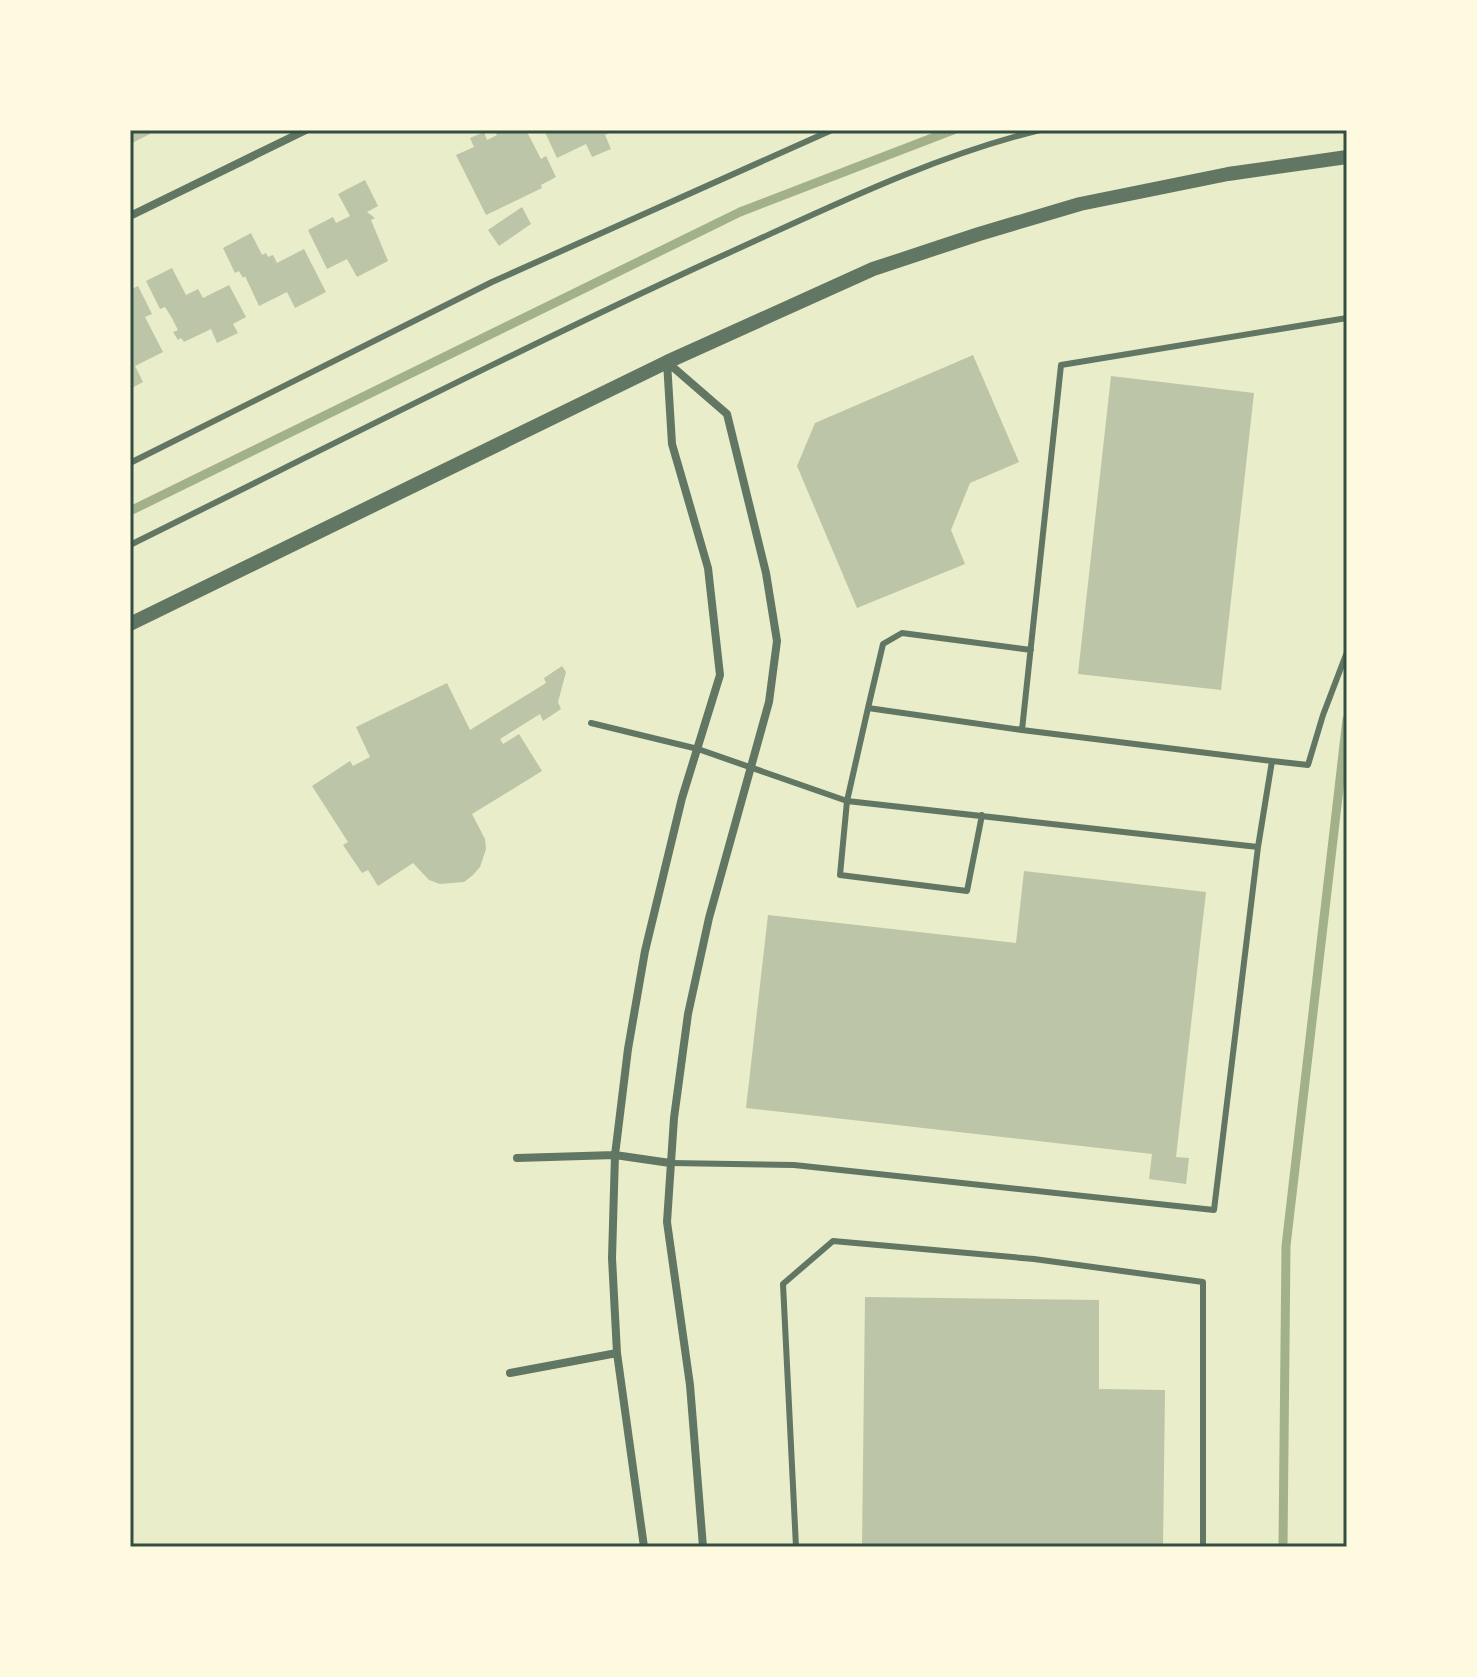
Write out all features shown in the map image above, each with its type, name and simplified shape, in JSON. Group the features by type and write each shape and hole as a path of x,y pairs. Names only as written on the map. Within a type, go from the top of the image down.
{"street":[{"path":"130,216 306,130"},
{"path":"130,624 667,362 873,269 1080,204 1228,174 1347,157"},
{"path":"644,1547 617,1353 612,1258 615,1155 628,1049 645,951 682,798 720,675 708,568 672,444 667,362"},
{"path":"667,362 727,414 766,573 777,641 769,702 709,918 688,1014 670,1163 667,1222 690,1385 703,1547"},
{"path":"517,1158 615,1155 670,1163"},
{"path":"510,1373 617,1353"}],"lane":[{"path":"130,463 492,282 832,130"},
{"path":"130,545 628,300 808,217 925,166 1040,130"},
{"path":"1022,730 1061,365 1347,318"},
{"path":"982,815 967,891 840,875 847,801 883,644 902,633 1031,650"},
{"path":"868,708 1308,765 1347,652"},
{"path":"591,723 698,749 847,801 1258,847"},
{"path":"670,1163 794,1165 1214,1210 1258,847 1272,761"},
{"path":"796,1547 783,1284 833,1241 1034,1259 1203,1282 1203,1547"}],"building":[{"path":"130,130 148,130 150,134 130,144"},
{"path":"494,130 526,130 541,159 546,156 556,177 541,185 542,188 486,215 456,155 474,147 470,138 484,132 487,140 497,135"},
{"path":"544,130 616,130 605,135 611,149 592,157 586,144 557,158"},
{"path":"365,180 378,206 367,212 375,218 371,220 388,261 357,277 347,259 327,269 308,230 333,217 336,223 350,216 338,194"},
{"path":"522,207 531,224 499,246 488,230"},
{"path":"251,233 262,255 273,255 277,263 304,249 326,292 295,308 287,292 259,306 245,276 243,278 239,271 235,273 223,248"},
{"path":"172,268 186,295 198,289 203,298 229,285 246,317 233,324 238,333 217,343 211,329 184,342 181,338 178,340 173,332 178,330 172,318 165,307 160,309 146,281"},
{"path":"138,286 152,314 145,317 163,352 135,366 143,382 130,389 130,290"},
{"path":"973,355 1019,462 970,483 951,530 965,564 857,608 797,466 815,423"},
{"path":"1111,376 1254,393 1221,690 1078,674"},
{"path":"562,666 566,672 558,702 561,709 543,721 540,714 500,739 503,744 519,734 542,771 472,814 485,839 486,849 480,867 473,875 464,882 440,884 429,880 413,863 378,886 368,870 362,873 343,845 348,842 312,786 350,761 353,766 370,757 356,727 447,683 470,730 546,683 544,678"},
{"path":"1024,871 1206,892 1176,1157 1189,1158 1186,1184 1149,1179 1152,1154 746,1108 768,915 1016,943"},
{"path":"865,1297 1099,1300 1099,1389 1165,1390 1163,1547 862,1547"}],"waterway":[{"path":"130,511 740,212 953,130"},
{"path":"1283,1547 1286,1246 1347,719"}]}
